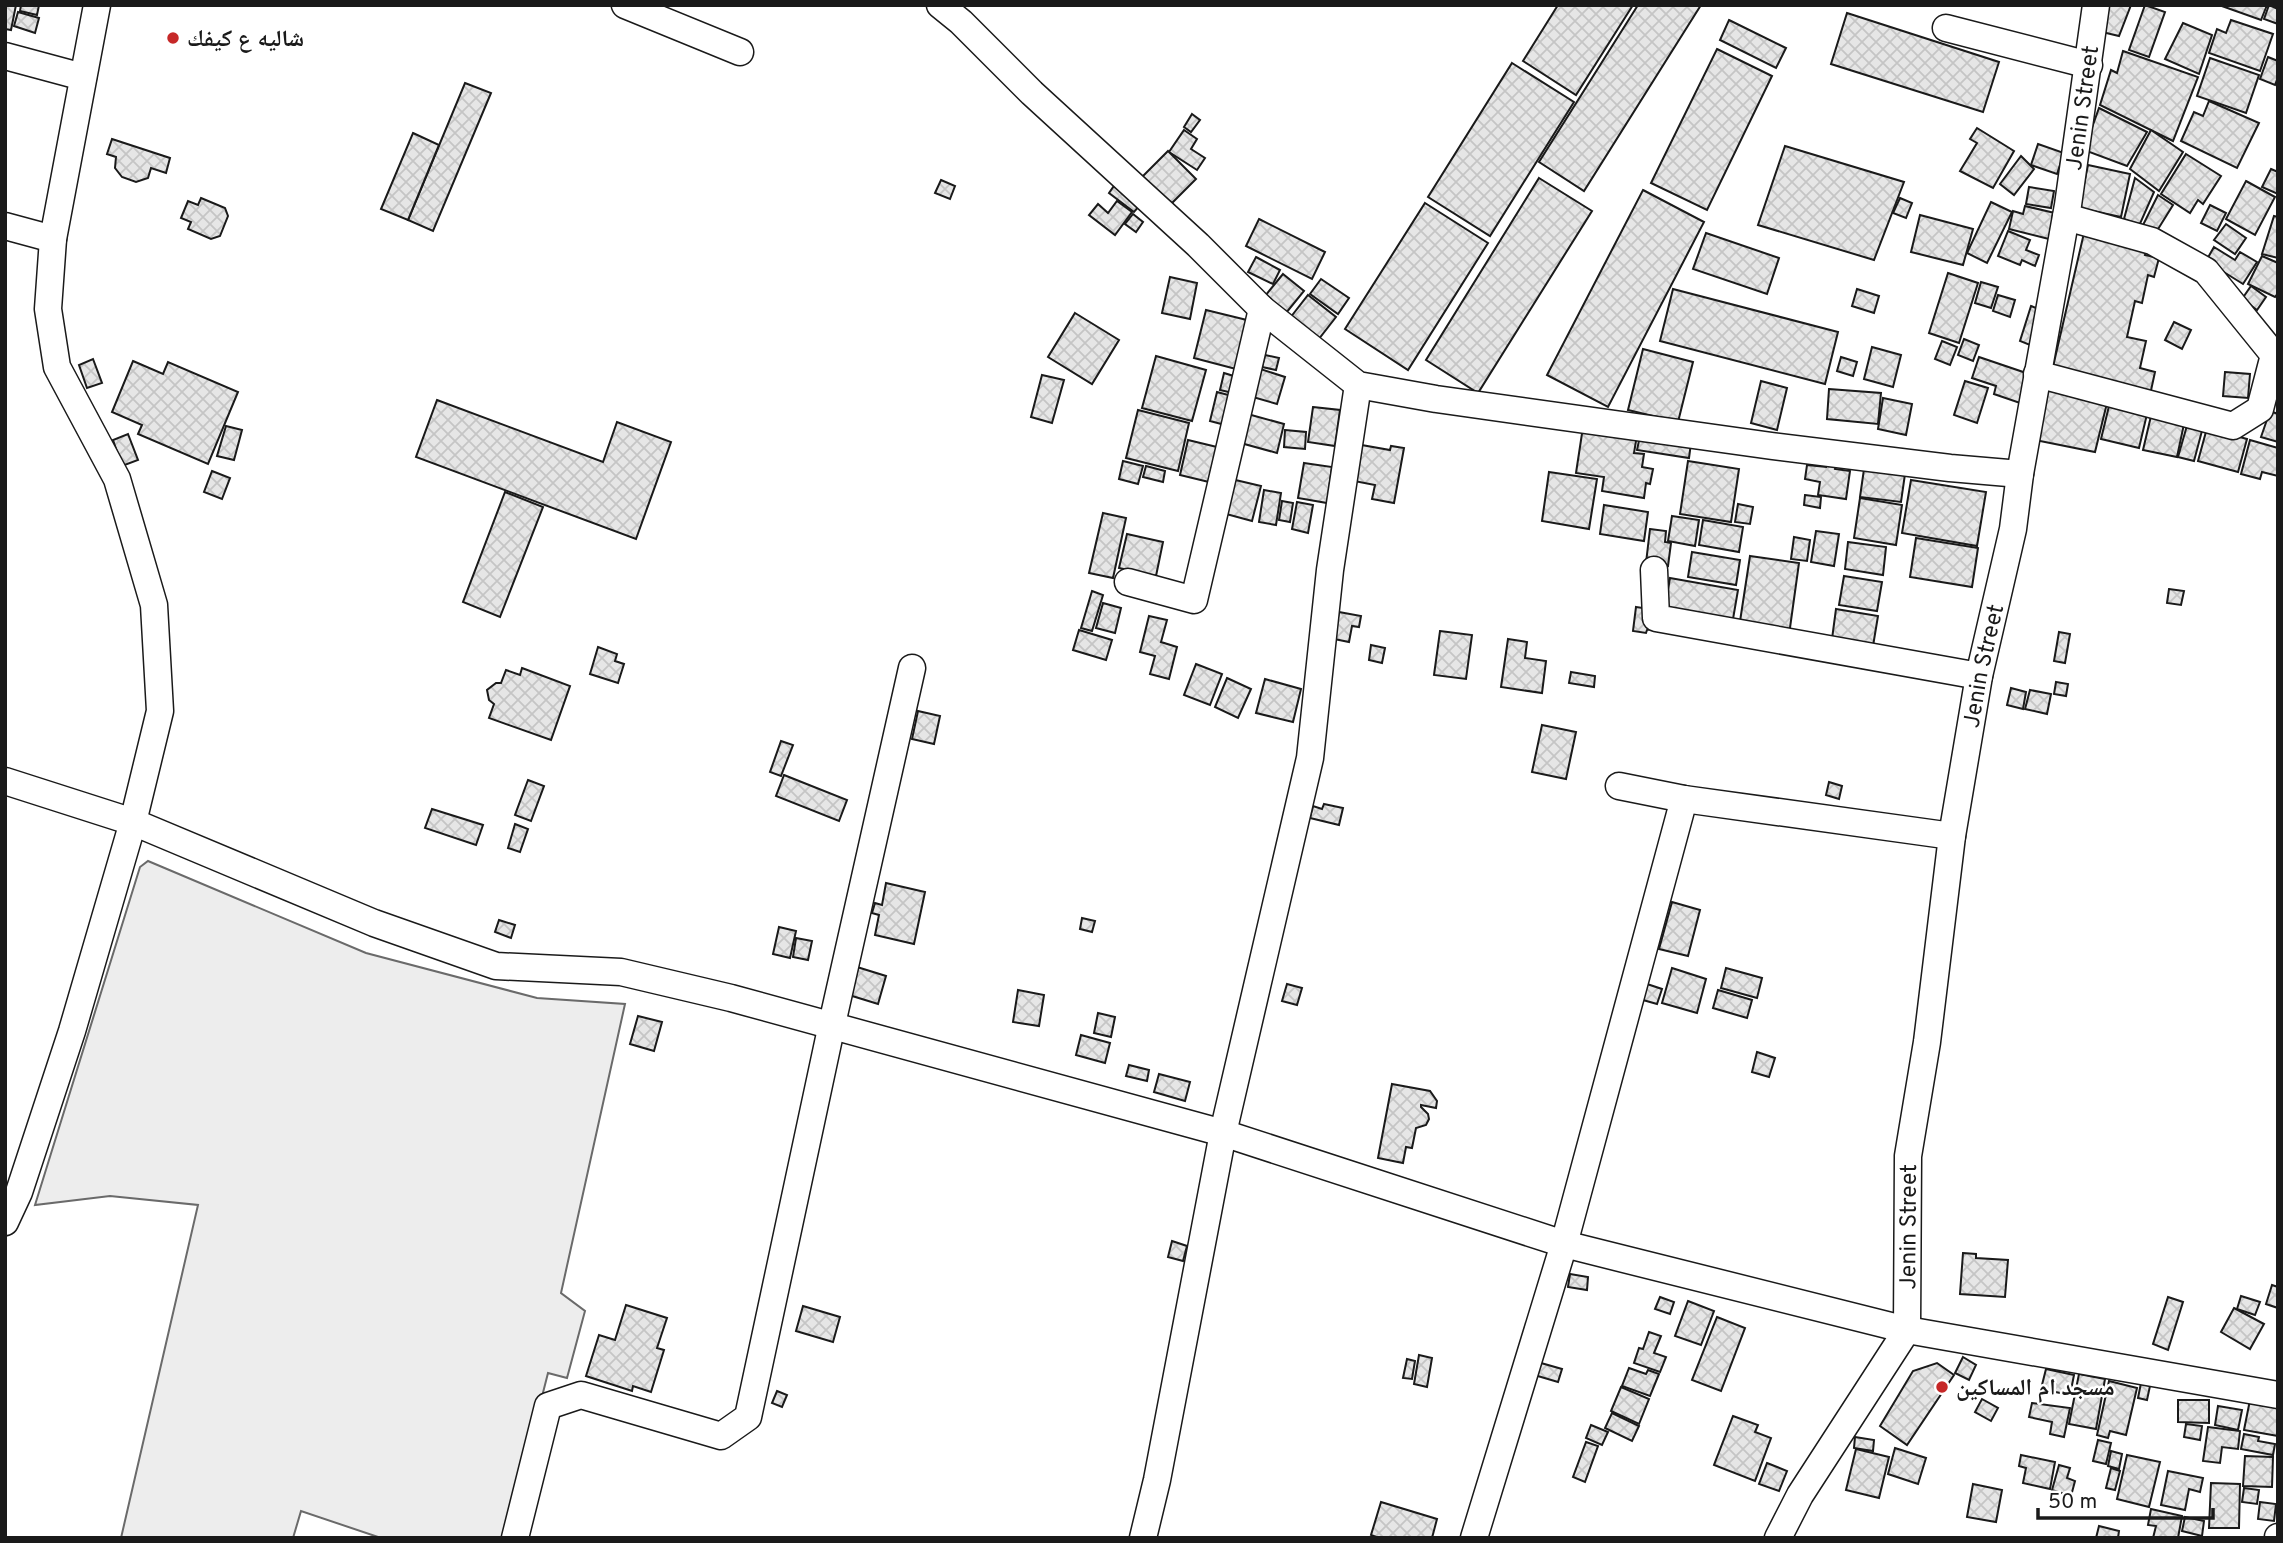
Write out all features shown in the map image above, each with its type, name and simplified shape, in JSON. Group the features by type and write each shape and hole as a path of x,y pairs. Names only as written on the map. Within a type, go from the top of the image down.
{"street":[{"path":"5,1222 19,1192 72,1031 133,822 160,711 154,605 117,479 57,367 48,309 53,239 97,5"},
{"path":"625,5 740,52"},
{"path":"940,5 1198,245 1262,309 1358,385 1436,399 1759,444 2020,474"},
{"name":"Jenin Street","path":"1907,1329 1909,1156 1927,1042 1952,836 1979,676 2013,529 2020,474 2066,217 2096,5"},
{"path":"1946,28 2089,65"},
{"path":"5,56 83,78"},
{"path":"2037,374 2233,426 2260,409 2273,355 2206,271 2152,241 2066,217"},
{"path":"5,226 53,239"},
{"path":"1128,582 1194,600 1262,309"},
{"path":"1143,1538 1157,1480 1223,1133 1310,758 1330,570 1358,385"},
{"path":"1654,570 1656,618 1979,676"},
{"path":"515,1538 548,1406 581,1395 720,1436 748,1418 832,1024 912,668"},
{"path":"5,781 133,822 374,923 496,966 621,972 832,1024 1223,1133 1564,1244 1907,1329 2278,1395"},
{"path":"1619,786 1684,799 1952,836"},
{"path":"1474,1538 1564,1244 1684,799"},
{"path":"1778,1538 1800,1495 1907,1329"}],"shaded area":[{"path":"148,861 366,953 537,998 625,1004 561,1293 585,1311 567,1378 548,1373 506,1538 381,1538 301,1511 293,1538 121,1538 198,1205 110,1196 35,1205 140,867"}],"building":[{"path":"5,5 16,5 11,30 5,29"},
{"path":"21,5 39,5 37,15 20,11"},
{"path":"1558,5 1633,5 1576,95 1523,61"},
{"path":"1638,5 1701,5 1584,191 1539,162"},
{"path":"2108,5 2131,5 2119,36 2102,32"},
{"path":"2145,5 2165,12 2149,57 2129,50"},
{"path":"2219,5 2267,5 2261,20"},
{"path":"2269,5 2278,9 2278,24 2264,19"},
{"path":"18,12 39,18 35,33 14,26"},
{"path":"1847,13 1999,62 1983,112 1831,64"},
{"path":"1729,20 1786,48 1776,68 1720,40"},
{"path":"2231,20 2273,34 2260,71 2209,53 2217,29 2226,33"},
{"path":"2183,23 2212,35 2199,74 2165,59"},
{"path":"1717,49 1772,76 1707,210 1651,183"},
{"path":"2123,51 2198,77 2173,141 2100,105 2111,70 2117,73"},
{"path":"2268,57 2278,61 2275,85 2260,79"},
{"path":"2210,58 2259,75 2246,113 2197,96"},
{"path":"1512,63 1574,102 1490,236 1428,197"},
{"path":"465,83 491,93 433,231 408,220"},
{"path":"2209,101 2259,123 2237,168 2181,141 2194,112 2203,116"},
{"path":"2099,108 2147,132 2127,166 2084,150"},
{"path":"1192,114 1200,120 1191,132 1184,127"},
{"path":"1977,128 2014,151 1993,188 1960,171 1977,143 1970,139"},
{"path":"1184,130 1197,139 1191,149 1205,158 1197,170 1169,152"},
{"path":"2151,130 2183,152 2159,191 2130,169"},
{"path":"413,133 439,145 408,220 381,209"},
{"path":"112,139 170,158 166,173 151,168 148,178 136,182 122,177 115,168 116,157 107,154"},
{"path":"2038,144 2064,153 2057,174 2031,165"},
{"path":"1785,146 1904,182 1874,260 1758,225"},
{"path":"1168,151 1196,179 1170,205 1142,177"},
{"path":"2186,154 2221,176 2203,204 2198,200 2190,213 2161,194"},
{"path":"2021,156 2034,169 2014,195 2000,184"},
{"path":"2088,165 2130,174 2121,217 2079,208"},
{"path":"2271,169 2278,172 2278,194 2262,187"},
{"path":"1539,178 1592,211 1478,393 1426,360"},
{"path":"2135,178 2154,192 2139,226 2124,219"},
{"path":"941,180 955,186 950,199 935,193"},
{"path":"2246,181 2275,197 2255,235 2226,219"},
{"path":"1116,183 1142,203 1134,212 1109,193"},
{"path":"2029,187 2054,191 2051,208 2026,204"},
{"path":"1643,190 1704,222 1608,407 1547,375"},
{"path":"2158,195 2173,205 2155,234 2142,227"},
{"path":"201,198 225,208 228,216 220,236 211,239 188,229 191,222 181,218 188,201 198,205"},
{"path":"1900,198 1912,203 1906,218 1893,213"},
{"path":"1117,201 1132,212 1115,235 1089,215 1098,204 1108,213"},
{"path":"1991,202 2012,212 1987,263 1967,253"},
{"path":"1425,203 1488,243 1408,370 1345,329"},
{"path":"2210,205 2226,213 2217,231 2201,223"},
{"path":"2025,206 2059,214 2053,240 2009,229 2013,211 2023,214"},
{"path":"1133,214 1143,222 1136,232 1125,224"},
{"path":"1920,215 1973,229 1963,265 1911,252"},
{"path":"2274,216 2278,217 2278,258 2262,254"},
{"path":"1259,219 1325,252 1312,279 1246,246"},
{"path":"2226,224 2246,238 2235,254 2214,240"},
{"path":"2008,231 2030,240 2026,250 2039,255 2035,266 2022,260 2020,265 1998,256"},
{"path":"1706,233 1779,258 1767,294 1693,269"},
{"path":"2084,233 2147,248 2145,255 2159,258 2154,277 2148,275 2142,303 2135,301 2127,337 2146,341 2140,368 2155,372 2150,395 2052,371"},
{"path":"2214,247 2235,260 2240,252 2257,262 2243,284 2206,261"},
{"path":"2262,256 2278,263 2278,293 2275,297 2248,284"},
{"path":"1256,257 1280,270 1273,284 1248,272"},
{"path":"1948,273 1978,283 1959,343 1929,333"},
{"path":"1283,274 1304,291 1286,313 1265,296"},
{"path":"1170,277 1197,283 1190,319 1162,313"},
{"path":"1321,279 1349,298 1338,314 1310,294"},
{"path":"1981,282 1998,287 1991,308 1975,303"},
{"path":"2251,286 2266,297 2257,310 2242,299"},
{"path":"1673,289 1838,332 1825,384 1660,341"},
{"path":"1857,289 1879,296 1874,313 1852,306"},
{"path":"1308,295 1336,317 1318,340 1290,318"},
{"path":"1998,295 2015,300 2010,317 1993,311"},
{"path":"2031,306 2041,310 2030,345 2020,341"},
{"path":"1206,310 1247,320 1236,369 1194,358"},
{"path":"1075,313 1119,340 1092,384 1048,357"},
{"path":"2174,322 2191,330 2182,349 2165,340"},
{"path":"1964,339 1979,345 1973,361 1958,355"},
{"path":"1942,341 1957,347 1950,365 1935,359"},
{"path":"1872,347 1901,355 1893,387 1864,379"},
{"path":"1643,349 1693,362 1678,422 1628,410"},
{"path":"1265,355 1279,358 1276,370 1262,367"},
{"path":"1156,356 1206,370 1192,421 1142,408"},
{"path":"1841,357 1857,362 1853,376 1837,371"},
{"path":"1979,357 2029,374 2020,403 1994,394 1996,386 1972,378"},
{"path":"93,359 102,383 87,388 79,365"},
{"path":"133,361 163,374 168,362 238,392 208,464 138,434 142,425 112,412"},
{"path":"1254,367 1285,377 1277,404 1246,395"},
{"path":"2225,372 2250,374 2248,398 2223,396"},
{"path":"1224,373 1237,377 1233,393 1220,390"},
{"path":"1042,375 1064,380 1052,423 1031,417"},
{"path":"1761,381 1787,388 1777,430 1751,423"},
{"path":"1965,381 1988,388 1977,423 1954,415"},
{"path":"2050,381 2107,403 2095,452 2035,440"},
{"path":"1829,389 1881,393 1878,424 1827,419"},
{"path":"1217,392 1232,396 1225,425 1210,421"},
{"path":"1883,398 1912,404 1906,435 1878,429"},
{"path":"437,400 603,462 617,422 671,442 636,539 416,457"},
{"path":"2109,406 2147,414 2139,448 2101,439"},
{"path":"1313,407 1340,410 1335,446 1308,442"},
{"path":"1138,410 1189,423 1178,471 1126,458"},
{"path":"2270,411 2278,414 2278,442 2261,437"},
{"path":"1244,413 1284,424 1277,453 1237,442"},
{"path":"2151,416 2184,424 2177,457 2143,450"},
{"path":"2188,422 2203,427 2194,461 2178,457"},
{"path":"226,426 242,430 234,460 217,456"},
{"path":"1583,427 1637,435 1634,453 1644,454 1642,467 1653,469 1650,484 1646,483 1644,498 1602,491 1604,477 1576,473"},
{"path":"2207,428 2247,439 2238,472 2198,461"},
{"path":"1285,430 1306,432 1305,449 1284,447"},
{"path":"128,434 138,460 122,466 113,440"},
{"path":"1640,436 1691,443 1689,458 1637,450"},
{"path":"1188,440 1217,447 1209,482 1180,475"},
{"path":"2250,440 2278,448 2278,476 2262,472 2260,479 2241,474"},
{"path":"1356,444 1390,450 1391,446 1404,448 1394,503 1372,499 1375,485 1349,480"},
{"path":"1123,461 1143,466 1138,484 1119,479"},
{"path":"1688,461 1739,469 1731,522 1680,514"},
{"path":"1304,463 1332,467 1327,503 1298,498"},
{"path":"1826,463 1836,464 1835,469 1850,471 1846,499 1818,495 1820,482 1805,479 1807,465 1826,467"},
{"path":"1146,466 1165,471 1163,482 1143,477"},
{"path":"1864,469 1905,474 1901,502 1860,497"},
{"path":"212,471 230,478 222,499 204,492"},
{"path":"1549,472 1597,479 1589,529 1542,521"},
{"path":"1227,478 1261,486 1252,521 1219,512"},
{"path":"1911,480 1986,492 1977,546 1902,533"},
{"path":"1264,490 1281,493 1276,525 1259,522"},
{"path":"505,492 543,507 500,617 463,602"},
{"path":"1805,495 1821,497 1820,508 1804,505"},
{"path":"1860,498 1902,505 1896,545 1854,538"},
{"path":"1282,501 1293,503 1290,522 1279,520"},
{"path":"1297,502 1313,505 1308,533 1292,529"},
{"path":"1738,504 1753,507 1750,524 1735,522"},
{"path":"1604,505 1648,512 1644,541 1600,534"},
{"path":"1103,513 1126,518 1113,578 1089,573"},
{"path":"1672,516 1699,520 1695,546 1668,541"},
{"path":"1703,520 1743,527 1739,552 1699,545"},
{"path":"1650,529 1666,531 1665,542 1671,543 1668,566 1646,563"},
{"path":"1816,531 1839,534 1834,566 1811,562"},
{"path":"1127,534 1163,542 1156,576 1119,568"},
{"path":"1794,537 1810,540 1807,561 1791,559"},
{"path":"1916,538 1978,548 1972,587 1910,577"},
{"path":"1848,542 1886,547 1883,575 1845,569"},
{"path":"1692,552 1740,560 1736,585 1688,577"},
{"path":"1750,556 1799,563 1789,635 1739,628"},
{"path":"1844,576 1882,582 1877,611 1839,605"},
{"path":"1670,578 1738,590 1733,619 1665,607"},
{"path":"2169,589 2184,591 2181,605 2167,603"},
{"path":"1092,591 1103,595 1092,631 1081,628"},
{"path":"1103,603 1121,608 1115,633 1096,628"},
{"path":"1636,607 1650,609 1651,629 1646,633 1633,631"},
{"path":"1836,609 1878,616 1873,646 1832,639"},
{"path":"1339,612 1361,616 1359,627 1352,626 1349,642 1334,639"},
{"path":"1149,616 1167,620 1161,642 1177,647 1169,679 1150,674 1155,656 1140,652"},
{"path":"1079,630 1112,640 1106,660 1073,650"},
{"path":"1440,631 1472,635 1466,679 1434,675"},
{"path":"2059,632 2070,634 2065,663 2054,661"},
{"path":"1508,639 1527,642 1525,658 1546,661 1542,693 1501,687"},
{"path":"1371,645 1385,648 1382,663 1369,660"},
{"path":"598,647 617,654 615,661 624,664 618,683 590,674"},
{"path":"1196,664 1222,674 1210,705 1184,695"},
{"path":"522,668 570,686 551,740 489,718 494,704 489,700 487,690 496,683 501,683 506,670 520,675"},
{"path":"1571,672 1595,676 1594,687 1569,683"},
{"path":"1227,678 1251,689 1238,718 1215,707"},
{"path":"1265,679 1301,689 1293,722 1256,713"},
{"path":"2056,682 2068,684 2066,696 2054,694"},
{"path":"2011,688 2026,692 2023,709 2007,705"},
{"path":"2030,690 2051,694 2047,714 2025,709"},
{"path":"918,711 940,716 934,744 912,739"},
{"path":"1542,725 1576,732 1566,779 1532,772"},
{"path":"781,741 793,745 781,776 770,772"},
{"path":"784,775 847,800 839,821 776,796"},
{"path":"528,780 544,786 531,821 515,815"},
{"path":"1829,782 1842,786 1839,799 1826,795"},
{"path":"1324,804 1343,808 1339,825 1310,818 1313,806 1322,809"},
{"path":"432,809 483,825 476,845 425,828"},
{"path":"515,824 528,829 520,852 508,848"},
{"path":"886,883 925,892 914,944 875,935 879,915 872,913 875,903 882,905"},
{"path":"1672,902 1700,910 1688,956 1659,949"},
{"path":"1082,918 1095,921 1092,932 1080,929"},
{"path":"499,920 515,925 511,938 495,932"},
{"path":"779,927 796,931 790,958 773,954"},
{"path":"796,938 812,941 808,960 793,957"},
{"path":"857,967 886,976 878,1004 849,995"},
{"path":"1672,968 1706,979 1697,1013 1662,1003"},
{"path":"1726,968 1762,978 1757,998 1721,988"},
{"path":"1287,984 1302,988 1297,1005 1282,1001"},
{"path":"1647,984 1662,989 1657,1004 1643,1000"},
{"path":"1018,990 1044,995 1039,1026 1013,1022"},
{"path":"1718,990 1752,1000 1747,1018 1713,1008"},
{"path":"1098,1013 1115,1017 1111,1037 1094,1033"},
{"path":"638,1016 662,1022 654,1051 630,1044"},
{"path":"1081,1035 1110,1043 1105,1063 1076,1055"},
{"path":"1757,1052 1775,1058 1769,1077 1752,1072"},
{"path":"1129,1065 1149,1070 1147,1081 1126,1076"},
{"path":"1159,1074 1190,1082 1185,1101 1154,1092"},
{"path":"1392,1084 1430,1091 1437,1101 1436,1108 1421,1105 1429,1119 1426,1125 1416,1128 1412,1148 1406,1147 1403,1163 1378,1158"},
{"path":"1172,1241 1187,1246 1183,1261 1168,1257"},
{"path":"1963,1253 1976,1254 1976,1258 2008,1260 2005,1297 1960,1294"},
{"path":"1570,1274 1588,1277 1587,1290 1568,1287"},
{"path":"2272,1285 2278,1287 2278,1308 2266,1304"},
{"path":"2241,1296 2260,1302 2255,1315 2237,1309"},
{"path":"1660,1297 1674,1302 1670,1314 1655,1309"},
{"path":"2168,1297 2183,1302 2168,1350 2153,1344"},
{"path":"1688,1301 1714,1311 1701,1345 1675,1336"},
{"path":"626,1305 667,1318 657,1348 664,1350 651,1392 633,1386 632,1391 586,1376 599,1335 615,1340"},
{"path":"803,1306 840,1317 833,1342 796,1331"},
{"path":"2234,1308 2264,1324 2250,1349 2221,1332"},
{"path":"1717,1317 1745,1328 1721,1391 1692,1380"},
{"path":"1649,1332 1661,1336 1654,1353 1666,1357 1660,1372 1634,1363"},
{"path":"1419,1355 1432,1358 1427,1387 1414,1384"},
{"path":"1963,1357 1976,1365 1969,1380 1955,1373"},
{"path":"1407,1359 1415,1361 1412,1379 1403,1378"},
{"path":"1534,1361 1562,1369 1558,1382 1531,1374"},
{"path":"1937,1363 1954,1375 1907,1445 1880,1426 1913,1371"},
{"path":"1629,1368 1646,1374 1648,1370 1659,1374 1650,1396 1622,1386"},
{"path":"2046,1369 2074,1375 2070,1395 2041,1389"},
{"path":"2079,1374 2105,1379 2096,1429 2069,1424"},
{"path":"2109,1381 2137,1388 2126,1435 2110,1431 2108,1438 2097,1435"},
{"path":"2141,1383 2150,1386 2147,1400 2138,1398"},
{"path":"1621,1387 1649,1399 1639,1424 1611,1411"},
{"path":"777,1391 787,1395 782,1407 772,1403"},
{"path":"1982,1399 1998,1408 1991,1421 1975,1412"},
{"path":"2178,1400 2209,1400 2209,1423 2178,1422"},
{"path":"2250,1400 2278,1405 2278,1436 2244,1430"},
{"path":"2032,1403 2070,1408 2064,1437 2050,1434 2052,1422 2029,1417"},
{"path":"2218,1406 2242,1410 2238,1430 2215,1425"},
{"path":"1612,1413 1639,1426 1632,1441 1605,1428"},
{"path":"1733,1416 1758,1425 1755,1432 1771,1438 1755,1481 1714,1465"},
{"path":"2186,1424 2202,1426 2200,1440 2184,1437"},
{"path":"1591,1425 1608,1432 1602,1445 1586,1438"},
{"path":"2208,1427 2240,1431 2238,1449 2222,1447 2220,1463 2203,1461"},
{"path":"2244,1434 2259,1437 2258,1441 2275,1444 2273,1455 2241,1449"},
{"path":"1855,1437 1874,1440 1873,1451 1854,1448"},
{"path":"2098,1440 2111,1443 2106,1464 2093,1461"},
{"path":"1586,1442 1598,1446 1585,1482 1573,1477"},
{"path":"1895,1448 1926,1458 1918,1484 1888,1474"},
{"path":"1856,1449 1889,1457 1879,1498 1846,1490"},
{"path":"2111,1451 2122,1454 2119,1469 2108,1466"},
{"path":"2021,1455 2055,1462 2050,1489 2023,1483 2026,1468 2019,1466"},
{"path":"2127,1455 2160,1462 2149,1507 2117,1499"},
{"path":"2245,1456 2273,1457 2272,1487 2243,1486"},
{"path":"1767,1463 1787,1471 1779,1491 1759,1484"},
{"path":"2059,1465 2070,1468 2067,1478 2075,1481 2071,1496 2052,1490"},
{"path":"2111,1468 2120,1471 2115,1490 2106,1488"},
{"path":"2168,1471 2203,1478 2200,1492 2189,1489 2185,1510 2161,1505"},
{"path":"2211,1483 2240,1484 2239,1528 2209,1528"},
{"path":"1973,1484 2002,1490 1996,1522 1967,1517"},
{"path":"2244,1488 2259,1490 2257,1504 2242,1502"},
{"path":"1381,1502 1437,1519 1432,1538 1379,1538 1371,1535"},
{"path":"2260,1502 2276,1504 2274,1521 2258,1519"},
{"path":"2151,1509 2182,1516 2178,1538 2153,1538 2156,1526 2148,1525"},
{"path":"2185,1517 2204,1521 2202,1536 2182,1531"},
{"path":"2099,1526 2119,1531 2118,1538 2096,1538"}],"place":[{"name":"شاليه ع كيفك","path":"173,38"},
{"name":"مسجد ام المساكين","path":"1942,1387"}]}
